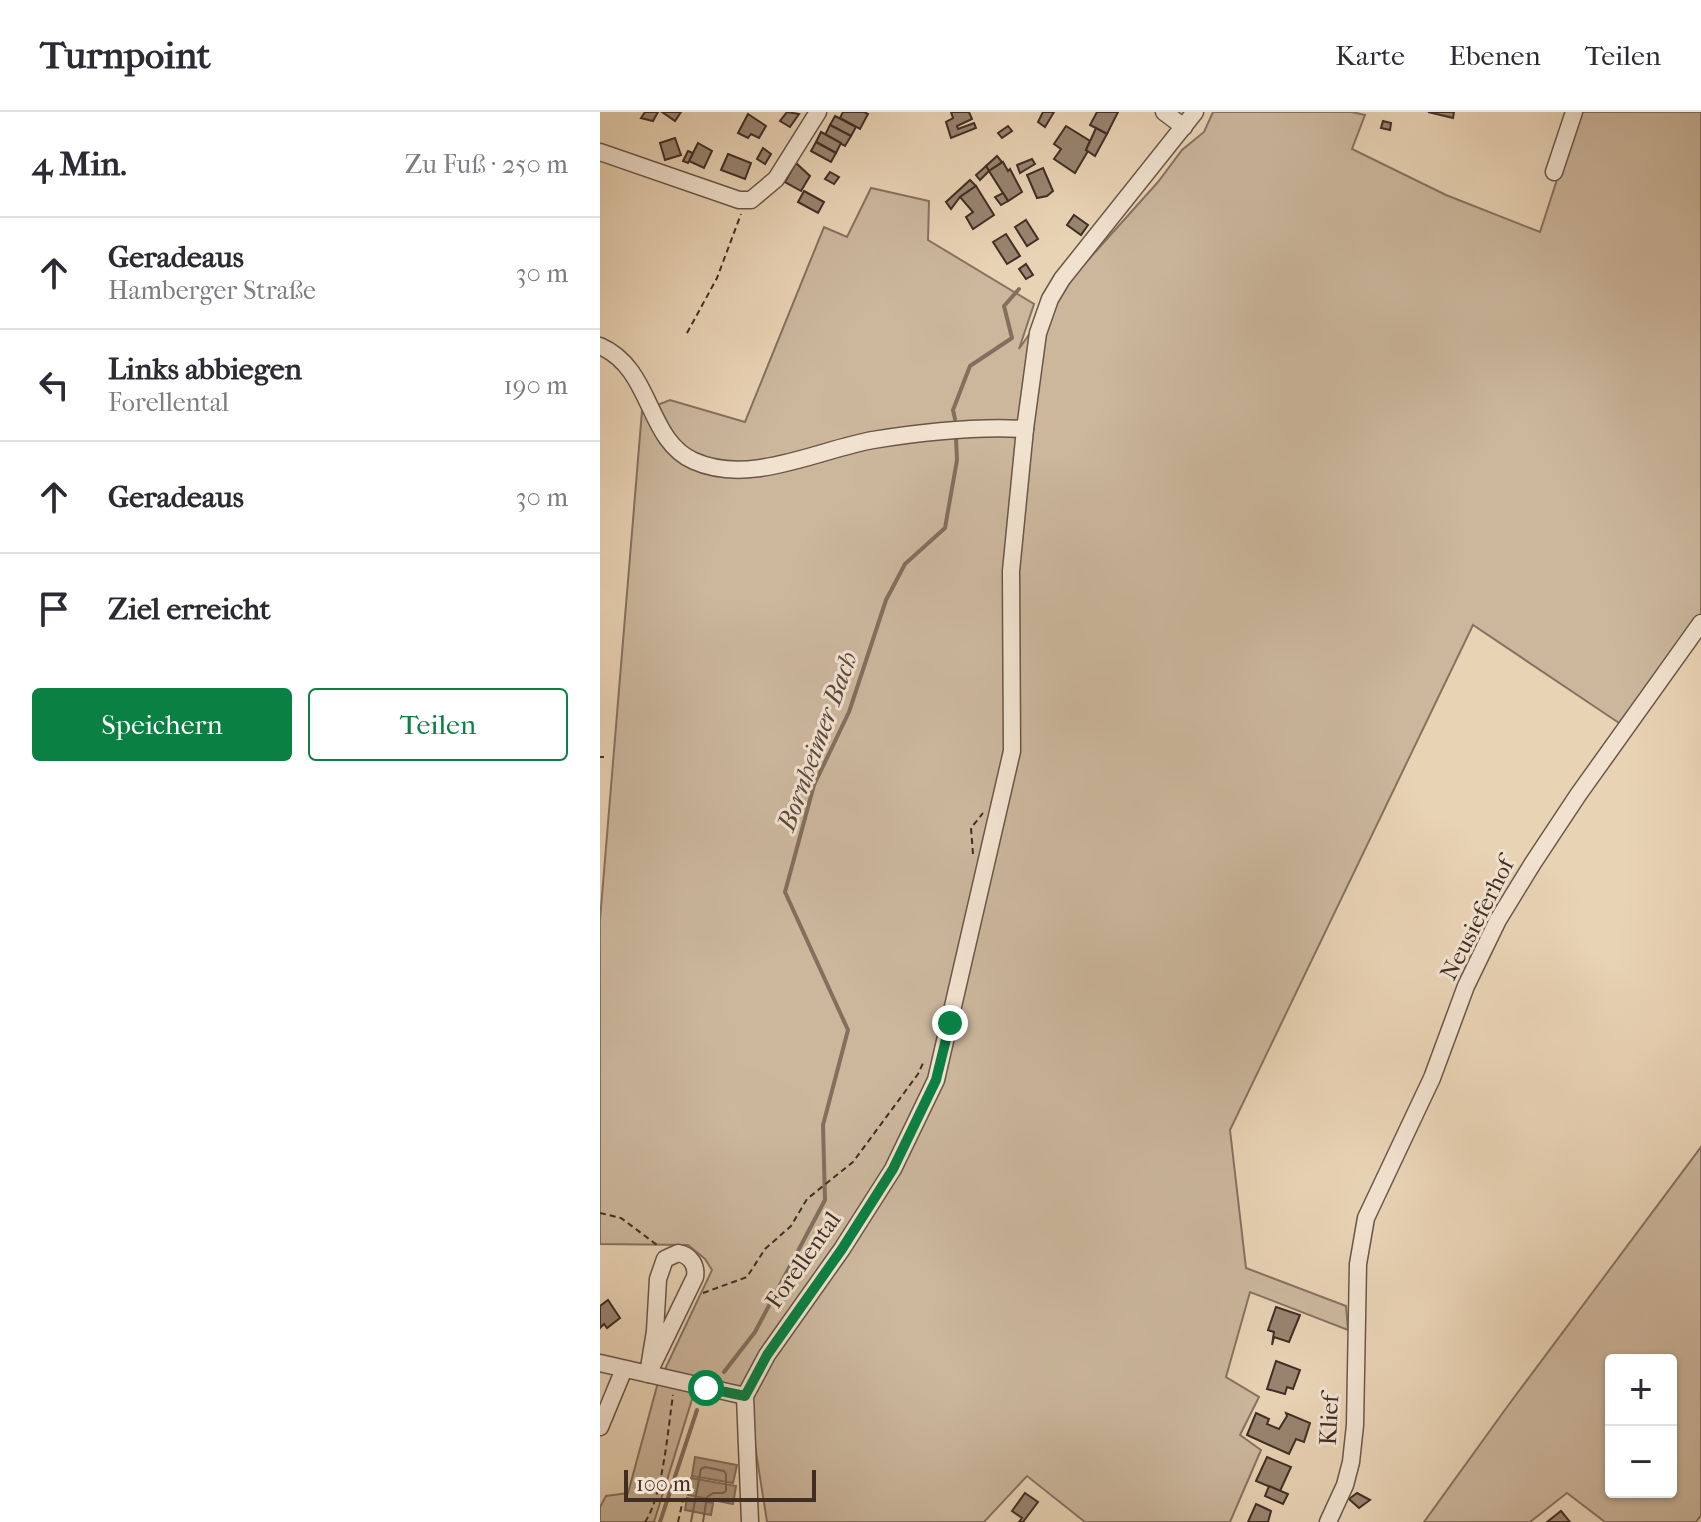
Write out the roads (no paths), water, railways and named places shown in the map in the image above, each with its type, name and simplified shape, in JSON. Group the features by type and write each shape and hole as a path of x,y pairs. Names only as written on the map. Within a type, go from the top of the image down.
{"street":[{"path":"600,152 739,200 751,200 776,179 818,112"},
{"path":"1164,112 1184,127"},
{"name":"Forellental","path":"745,1396 767,1355 842,1249 893,1169 936,1080 1012,751 1011,571 1038,333 1050,299 1083,252 1195,112"},
{"path":"1554,172 1574,112"},
{"path":"600,346 620,358 633,372 673,445 690,460 709,467 732,470 765,467 871,441 929,433 1025,429"},
{"name":"Neusieferhof","path":"1356,1315 1358,1264 1366,1218 1432,1078 1481,953 1533,863 1701,623"},
{"path":"671,1254 683,1254 695,1265 695,1277 648,1374 661,1265 671,1254"},
{"name":"Klief","path":"1328,1522 1345,1485 1351,1462 1355,1425 1356,1315"},
{"path":"600,1363 745,1396 750,1522"},
{"path":"600,1427 624,1369"}],"water":[{"path":"695,1457 737,1465 733,1483 692,1476"},
{"path":"691,1478 736,1486 733,1504 688,1495"},
{"path":"687,1498 713,1503 711,1515 685,1510"}],"waterway":[{"name":"Bornheimer Bach","path":"955,419 953,410 970,366 1012,338 1004,306 1019,289"},
{"name":"Bornheimer Bach","path":"724,1372 755,1332 825,1200 823,1125 848,1030 785,892 814,785 849,712 886,600 905,564 945,528 957,460 956,438"},
{"path":"660,1522 697,1410"}]}
